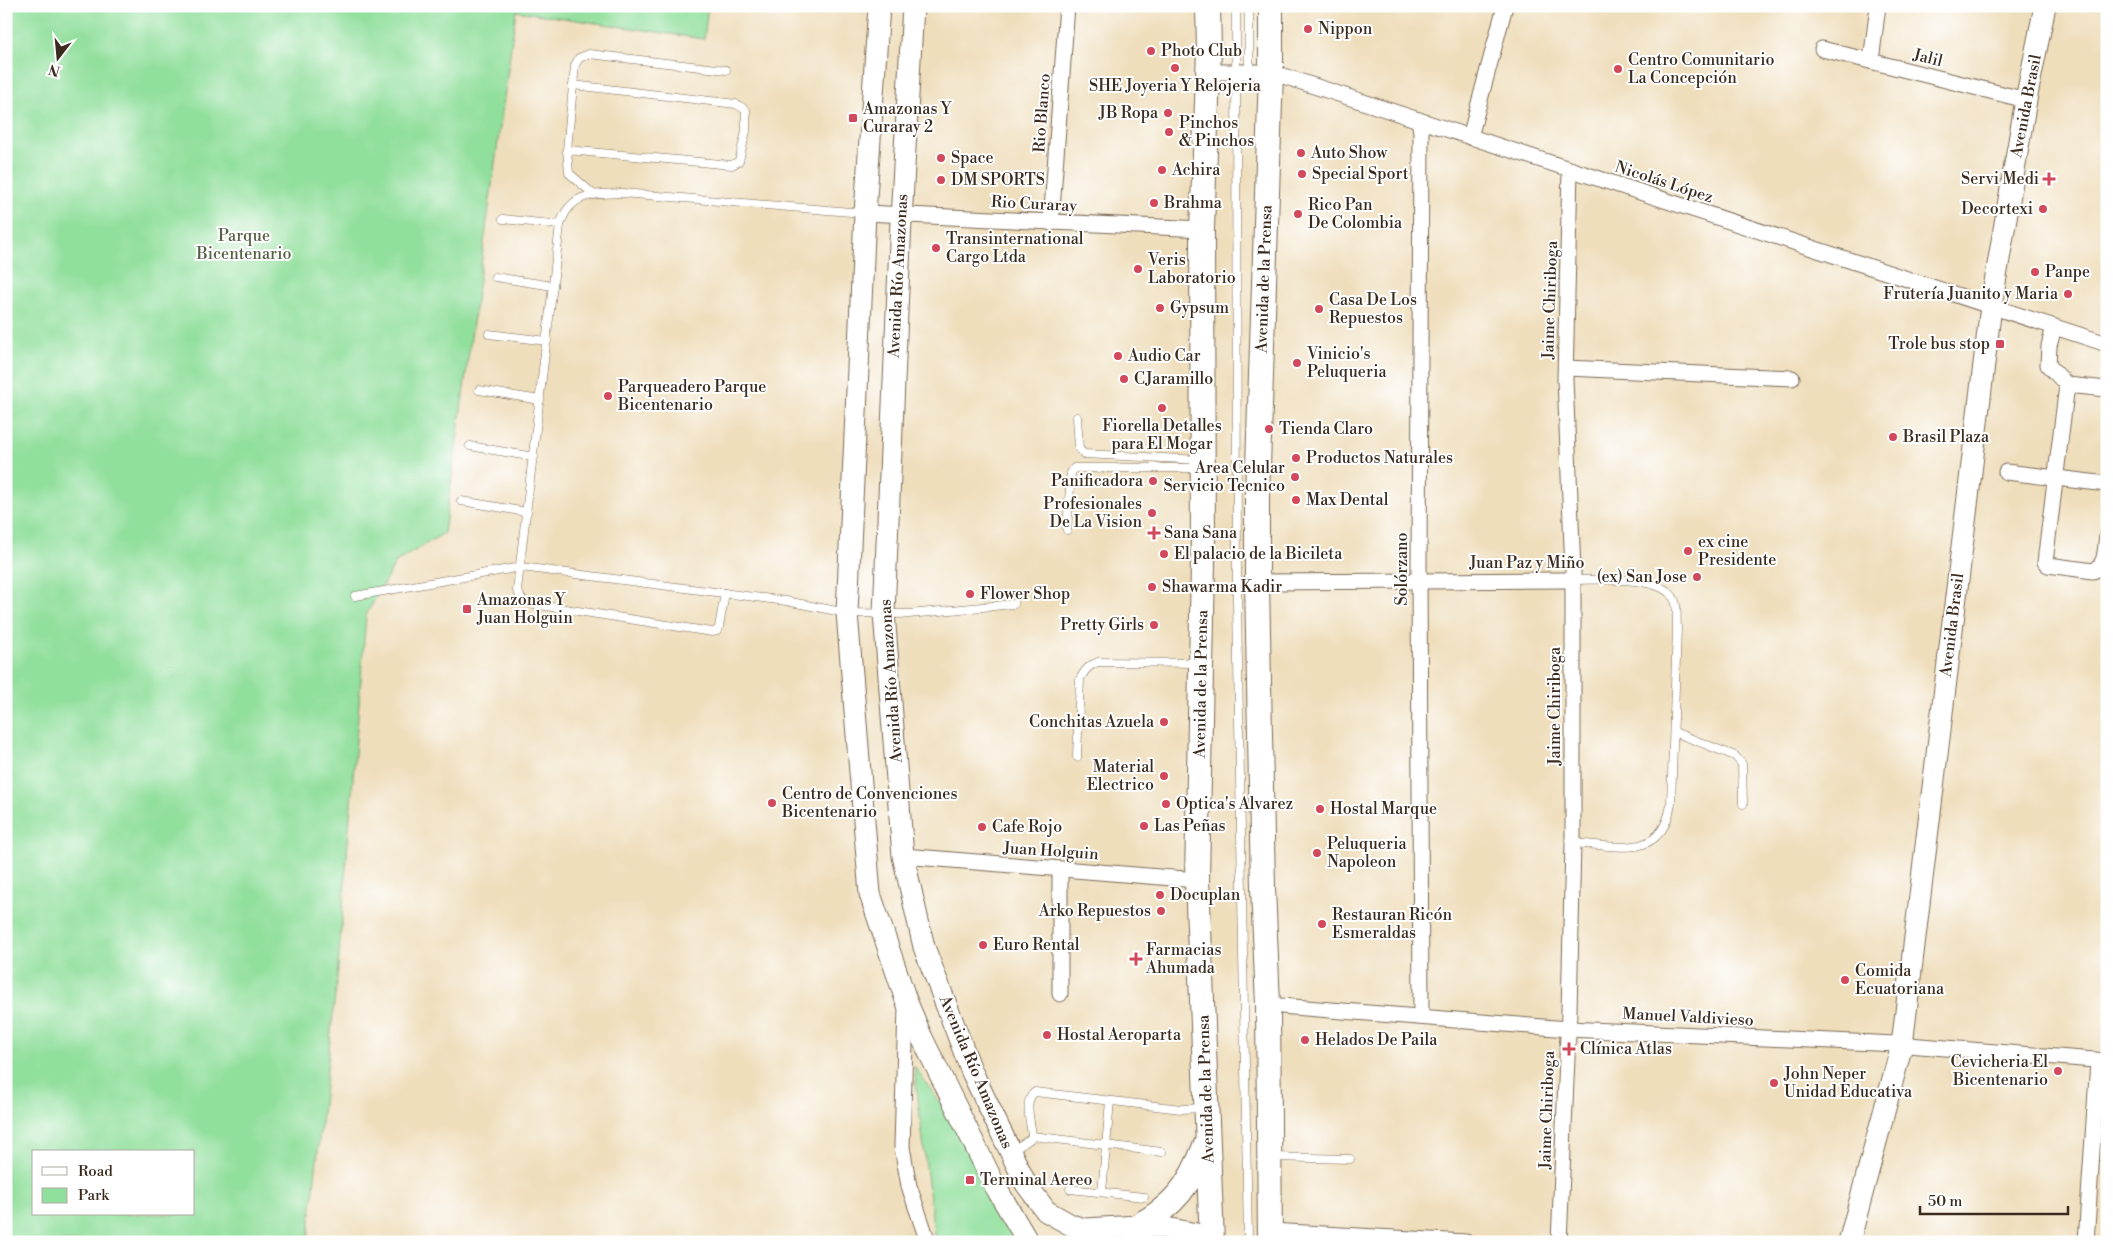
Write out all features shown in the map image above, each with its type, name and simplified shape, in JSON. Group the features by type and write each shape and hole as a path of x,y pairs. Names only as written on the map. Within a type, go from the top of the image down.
{"main road":[{"name":"Avenida Río Amazonas","path":"878,6 865,213 847,613 870,894 906,1000 922,1038 995,1186 1028,1242"},
{"name":"Avenida Río Amazonas","path":"913,6 901,215 884,612 903,856 924,947 972,1072 1026,1184 1046,1211 1056,1218 1085,1229 1138,1226 1175,1230 1213,1241"},
{"name":"Avenida de la Prensa","path":"1208,6 1208,72 1202,229 1203,464 1197,880 1213,1241"},
{"name":"Avenida de la Prensa","path":"1270,1236 1268,1005 1263,888 1257,582 1258,482 1252,72 1271,6"},
{"name":"Avenida Brasil","path":"1849,1242 1902,1045 1991,306 2026,100 2045,6"},
{"path":"1138,1226 1158,1214 1182,1192 1198,1163 1208,1139"}],"street":[{"name":"Rio Blanco","path":"1051,223 1067,6"},
{"path":"1470,137 1505,6"},
{"path":"1871,62 1878,6"},
{"name":"Jalil","path":"1822,49 2026,100"},
{"name":"Nicolás López","path":"1208,72 1252,72 1419,120 2107,344"},
{"name":"Solórzano","path":"1419,120 1421,132 1421,1017"},
{"name":"Jaime Chiriboga","path":"1558,1242 1568,1029 1573,843 1572,580 1566,368 1570,169"},
{"name":"Rio Curaray","path":"865,213 1202,229"},
{"path":"2054,327 2049,346 2048,365 2067,385 2107,389"},
{"path":"1566,368 1792,378"},
{"path":"2067,385 2045,562 2048,565 2093,571 2099,569 2103,564 2107,534"},
{"path":"2006,472 2107,484"},
{"name":"Juan Paz y Miño","path":"1257,582 1572,580"},
{"name":"Juan Holguin","path":"903,856 1197,880"},
{"path":"1060,870 1060,994"},
{"path":"906,1000 902,1146 909,1186 928,1242"},
{"name":"Manuel Valdivieso","path":"1268,1005 1568,1029 1902,1045 2102,1061"},
{"path":"2086,1242 2102,1061"},
{"path":"1270,1236 1466,1242"}],"lane":[{"path":"1236,6 1252,72"},
{"path":"1248,1242 1237,602 1252,72 1249,6"},
{"path":"593,194 569,173 567,150 575,65 579,58 589,54 726,70"},
{"path":"567,150 732,165 740,161 746,131 746,110 736,104 573,85"},
{"path":"725,594 719,627 716,631 712,632 533,604 522,600 517,590 560,226 564,212 573,202 593,194 622,192 865,213"},
{"path":"503,219 560,226"},
{"path":"495,277 553,286"},
{"path":"489,334 547,341"},
{"path":"478,390 540,400"},
{"path":"1077,416 1079,449 1084,454 1203,464"},
{"path":"470,446 534,456"},
{"path":"1067,530 1071,473 1074,468 1203,464"},
{"path":"461,501 527,512"},
{"path":"356,596 521,566 786,601 847,613 884,612 909,614 1014,604"},
{"name":"Juan Paz y Miño","path":"1572,580 1632,581 1662,587 1675,601 1677,628 1669,817 1660,834 1651,841 1636,846 1573,843"},
{"path":"1077,757 1080,679 1084,670 1092,664 1098,662 1201,664"},
{"path":"1674,732 1735,756 1742,764 1743,804"},
{"path":"1011,1152 1032,1136 1028,1102 1031,1095 1035,1092 1181,1109 1206,1108"},
{"path":"1102,1192 1110,1101"},
{"path":"1032,1136 1162,1152"},
{"path":"1270,1157 1350,1159"},
{"path":"1070,1189 1144,1197"}],"green space":[{"name":"Parque Bicentenario","path":"6,6 708,6 704,39 516,11 444,533 396,562 366,615 338,968 308,1242 6,1242"},
{"path":"914,1066 1038,1242 935,1242"}],"place":[{"name":"Nippon","path":"1308,29"},
{"name":"Photo Club","path":"1151,51"},
{"name":"SHE Joyeria Y Relojeria","path":"1175,68"},
{"name":"Centro Comunitario La Concepción","path":"1618,69"},
{"name":"JB Ropa","path":"1168,113"},
{"name":"Amazonas Y Curaray 2","path":"853,118"},
{"name":"Pinchos & Pinchos","path":"1169,132"},
{"name":"Auto Show","path":"1301,153"},
{"name":"Space","path":"941,158"},
{"name":"Achira","path":"1162,170"},
{"name":"Special Sport","path":"1302,174"},
{"name":"Servi Medi","path":"2049,179"},
{"name":"DM SPORTS","path":"941,180"},
{"name":"Brahma","path":"1154,203"},
{"name":"Decortexi","path":"2043,209"},
{"name":"Rico Pan De Colombia","path":"1298,214"},
{"name":"Transinternational Cargo Ltda","path":"936,248"},
{"name":"Veris Laboratorio","path":"1138,269"},
{"name":"Panpe","path":"2035,272"},
{"name":"Frutería Juanito y Maria","path":"2068,294"},
{"name":"Gypsum","path":"1160,308"},
{"name":"Casa De Los Repuestos","path":"1319,309"},
{"name":"Trole bus stop","path":"2000,344"},
{"name":"Audio Car","path":"1118,356"},
{"name":"Vinicio's Peluqueria","path":"1297,363"},
{"name":"CJaramillo","path":"1124,379"},
{"name":"Parqueadero Parque Bicentenario","path":"608,396"},
{"name":"Fiorella Detalles para El Mogar","path":"1162,408"},
{"name":"Tienda Claro","path":"1269,429"},
{"name":"Brasil Plaza","path":"1893,437"},
{"name":"Productos Naturales","path":"1296,458"},
{"name":"Area Celular Servicio Tecnico","path":"1295,477"},
{"name":"Panificadora","path":"1153,481"},
{"name":"Max Dental","path":"1296,500"},
{"name":"Profesionales De La Vision","path":"1152,513"},
{"name":"Sana Sana","path":"1154,533"},
{"name":"ex cine Presidente","path":"1688,551"},
{"name":"El palacio de la Bicileta","path":"1164,554"},
{"name":"(ex) San Jose","path":"1697,577"},
{"name":"Shawarma Kadir","path":"1152,587"},
{"name":"Flower Shop","path":"970,594"},
{"name":"Amazonas Y Juan Holguin","path":"467,609"},
{"name":"Pretty Girls","path":"1154,625"},
{"name":"Conchitas Azuela","path":"1164,722"},
{"name":"Material Electrico","path":"1164,776"},
{"name":"Centro de Convenciones Bicentenario","path":"772,803"},
{"name":"Optica's Alvarez","path":"1166,804"},
{"name":"Hostal Marque","path":"1320,809"},
{"name":"Las Peñas","path":"1144,826"},
{"name":"Cafe Rojo","path":"982,827"},
{"name":"Peluqueria Napoleon","path":"1317,853"},
{"name":"Docuplan","path":"1160,895"},
{"name":"Arko Repuestos","path":"1161,911"},
{"name":"Restauran Ricón Esmeraldas","path":"1322,924"},
{"name":"Euro Rental","path":"983,945"},
{"name":"Farmacias Ahumada","path":"1136,959"},
{"name":"Comida Ecuatoriana","path":"1845,980"},
{"name":"Hostal Aeroparta","path":"1047,1035"},
{"name":"Helados De Paila","path":"1305,1040"},
{"name":"Clínica Atlas","path":"1569,1049"},
{"name":"Cevicheria El Bicentenario","path":"2058,1071"},
{"name":"John Neper Unidad Educativa","path":"1774,1083"},
{"name":"Terminal Aereo","path":"970,1180"}]}
